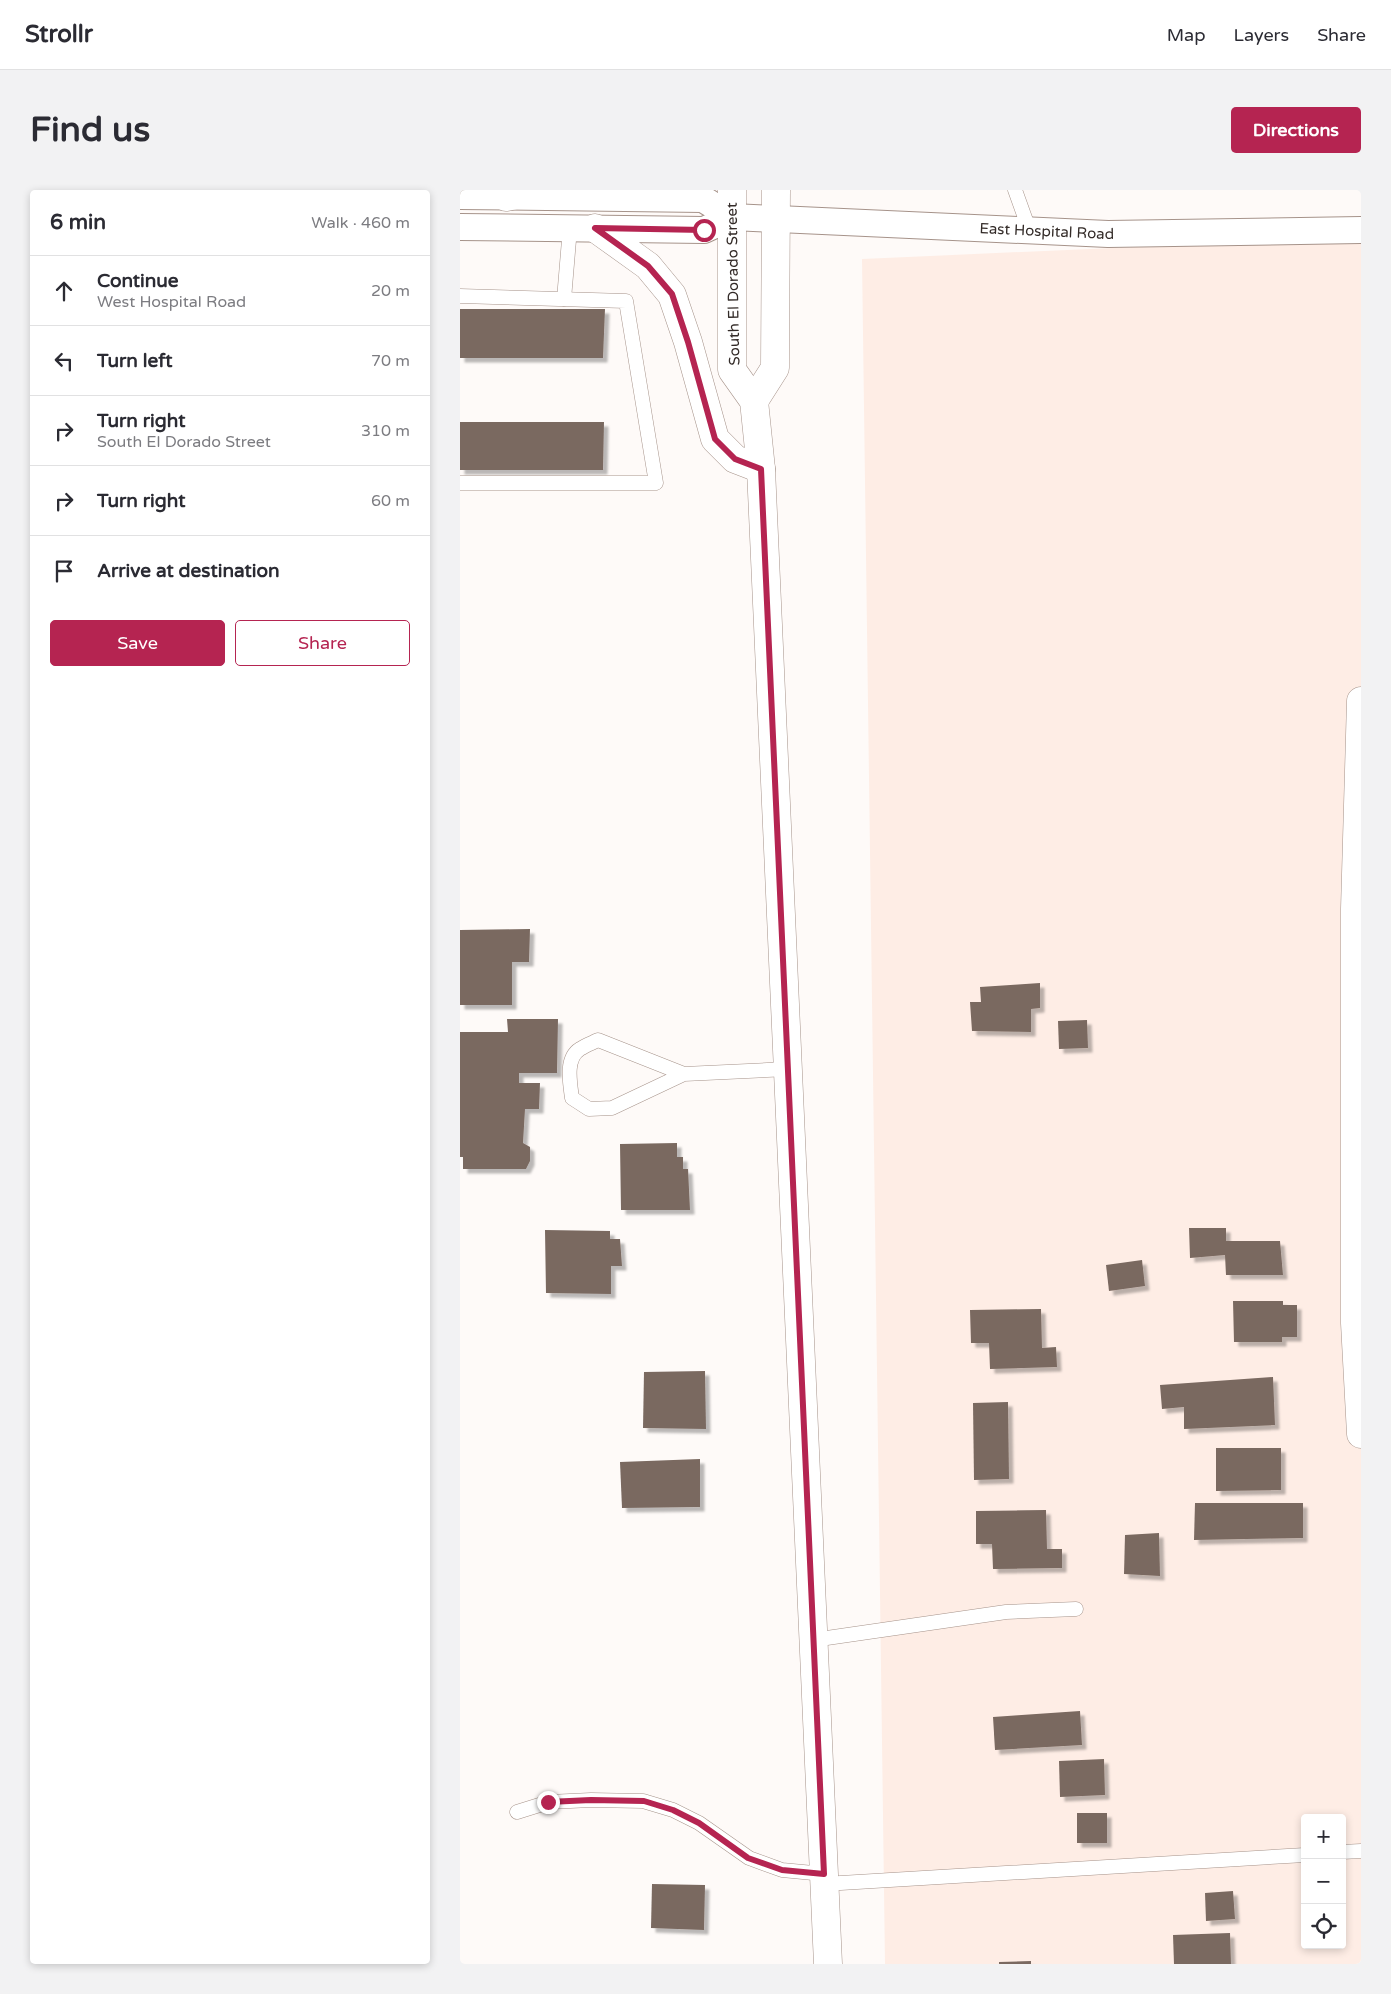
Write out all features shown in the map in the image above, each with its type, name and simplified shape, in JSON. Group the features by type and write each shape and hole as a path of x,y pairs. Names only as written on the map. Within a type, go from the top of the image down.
{"main road":[{"path":"506,197 538,190"},
{"name":"South El Dorado Street","path":"732,190 732,370 754,401 761,469 828,1964"},
{"path":"754,401 775,368 776,190"},
{"path":"583,228 648,266 672,294 688,342 715,439 735,459 761,469"},
{"path":"1361,701 1355,909 1355,1323 1361,1434"}],"street":[{"path":"460,196 703,199 732,217"},
{"path":"460,228 704,230 732,217"},
{"name":"East Hospital Road","path":"732,217 1108,234 1361,230"}],"lane":[{"path":"1015,190 1029,229"},
{"path":"564,299 583,228"},
{"path":"460,296 626,301 656,483 460,483"},
{"path":"684,1074 598,1040 578,1050 571,1062 569,1080 572,1098 588,1109 612,1108 684,1074 788,1069"},
{"path":"813,1640 1006,1612 1076,1609"},
{"path":"517,1812 548,1802 591,1800 644,1801 673,1810 699,1823 748,1858 782,1870 824,1879 1301,1855"},
{"path":"1346,1852 1361,1851"}],"shaded area":[{"path":"1361,237 1361,1964 885,1964 862,259"}],"building":[{"path":"460,309 605,309 603,358 460,358"},
{"path":"460,422 604,422 603,470 460,470"},
{"path":"530,929 529,962 512,962 512,1005 460,1005 460,930"},
{"path":"1040,983 1040,1008 1031,1009 1031,1032 972,1031 970,1002 981,1002 980,987"},
{"path":"507,1019 558,1019 557,1073 519,1073 519,1083 540,1083 539,1109 525,1109 523,1143 530,1147 530,1161 526,1169 463,1169 463,1157 460,1157 460,1032 508,1032"},
{"path":"1087,1020 1088,1048 1059,1049 1058,1021"},
{"path":"677,1143 677,1157 683,1157 683,1169 688,1169 690,1210 621,1210 620,1144"},
{"path":"1189,1228 1226,1228 1226,1241 1280,1241 1283,1275 1226,1275 1225,1255 1190,1258"},
{"path":"545,1230 610,1231 610,1239 620,1239 622,1266 611,1266 611,1294 546,1293"},
{"path":"1142,1260 1145,1286 1109,1291 1106,1265"},
{"path":"1233,1301 1283,1301 1283,1305 1297,1305 1297,1337 1282,1337 1282,1342 1234,1342"},
{"path":"1041,1309 1042,1348 1056,1347 1057,1367 990,1369 989,1343 971,1343 970,1310"},
{"path":"705,1371 706,1429 643,1428 644,1372"},
{"path":"1273,1377 1275,1425 1184,1429 1184,1407 1162,1409 1160,1385"},
{"path":"1008,1402 1009,1479 974,1480 973,1403"},
{"path":"1216,1448 1281,1448 1281,1490 1216,1491"},
{"path":"700,1459 700,1507 622,1508 620,1462"},
{"path":"1195,1503 1303,1503 1303,1538 1194,1540"},
{"path":"1046,1510 1047,1549 1062,1549 1062,1568 993,1569 992,1544 976,1544 976,1511"},
{"path":"1159,1533 1160,1576 1124,1574 1125,1535"},
{"path":"1080,1711 1082,1745 995,1750 993,1717"},
{"path":"1104,1759 1105,1795 1060,1797 1059,1761"},
{"path":"1077,1813 1107,1813 1107,1843 1077,1843"},
{"path":"652,1884 705,1885 704,1930 651,1928"},
{"path":"1233,1891 1235,1919 1206,1921 1205,1893"},
{"path":"1230,1933 1231,1964 1174,1964 1173,1935"},
{"path":"1031,1961 1031,1964 999,1964 999,1962"}],"route":[{"path":"548,1802 591,1800 644,1801 673,1810 699,1823 748,1858 782,1870 824,1874 761,469 735,459 715,439 688,342 672,294 648,266 595,228 704,230"}]}
